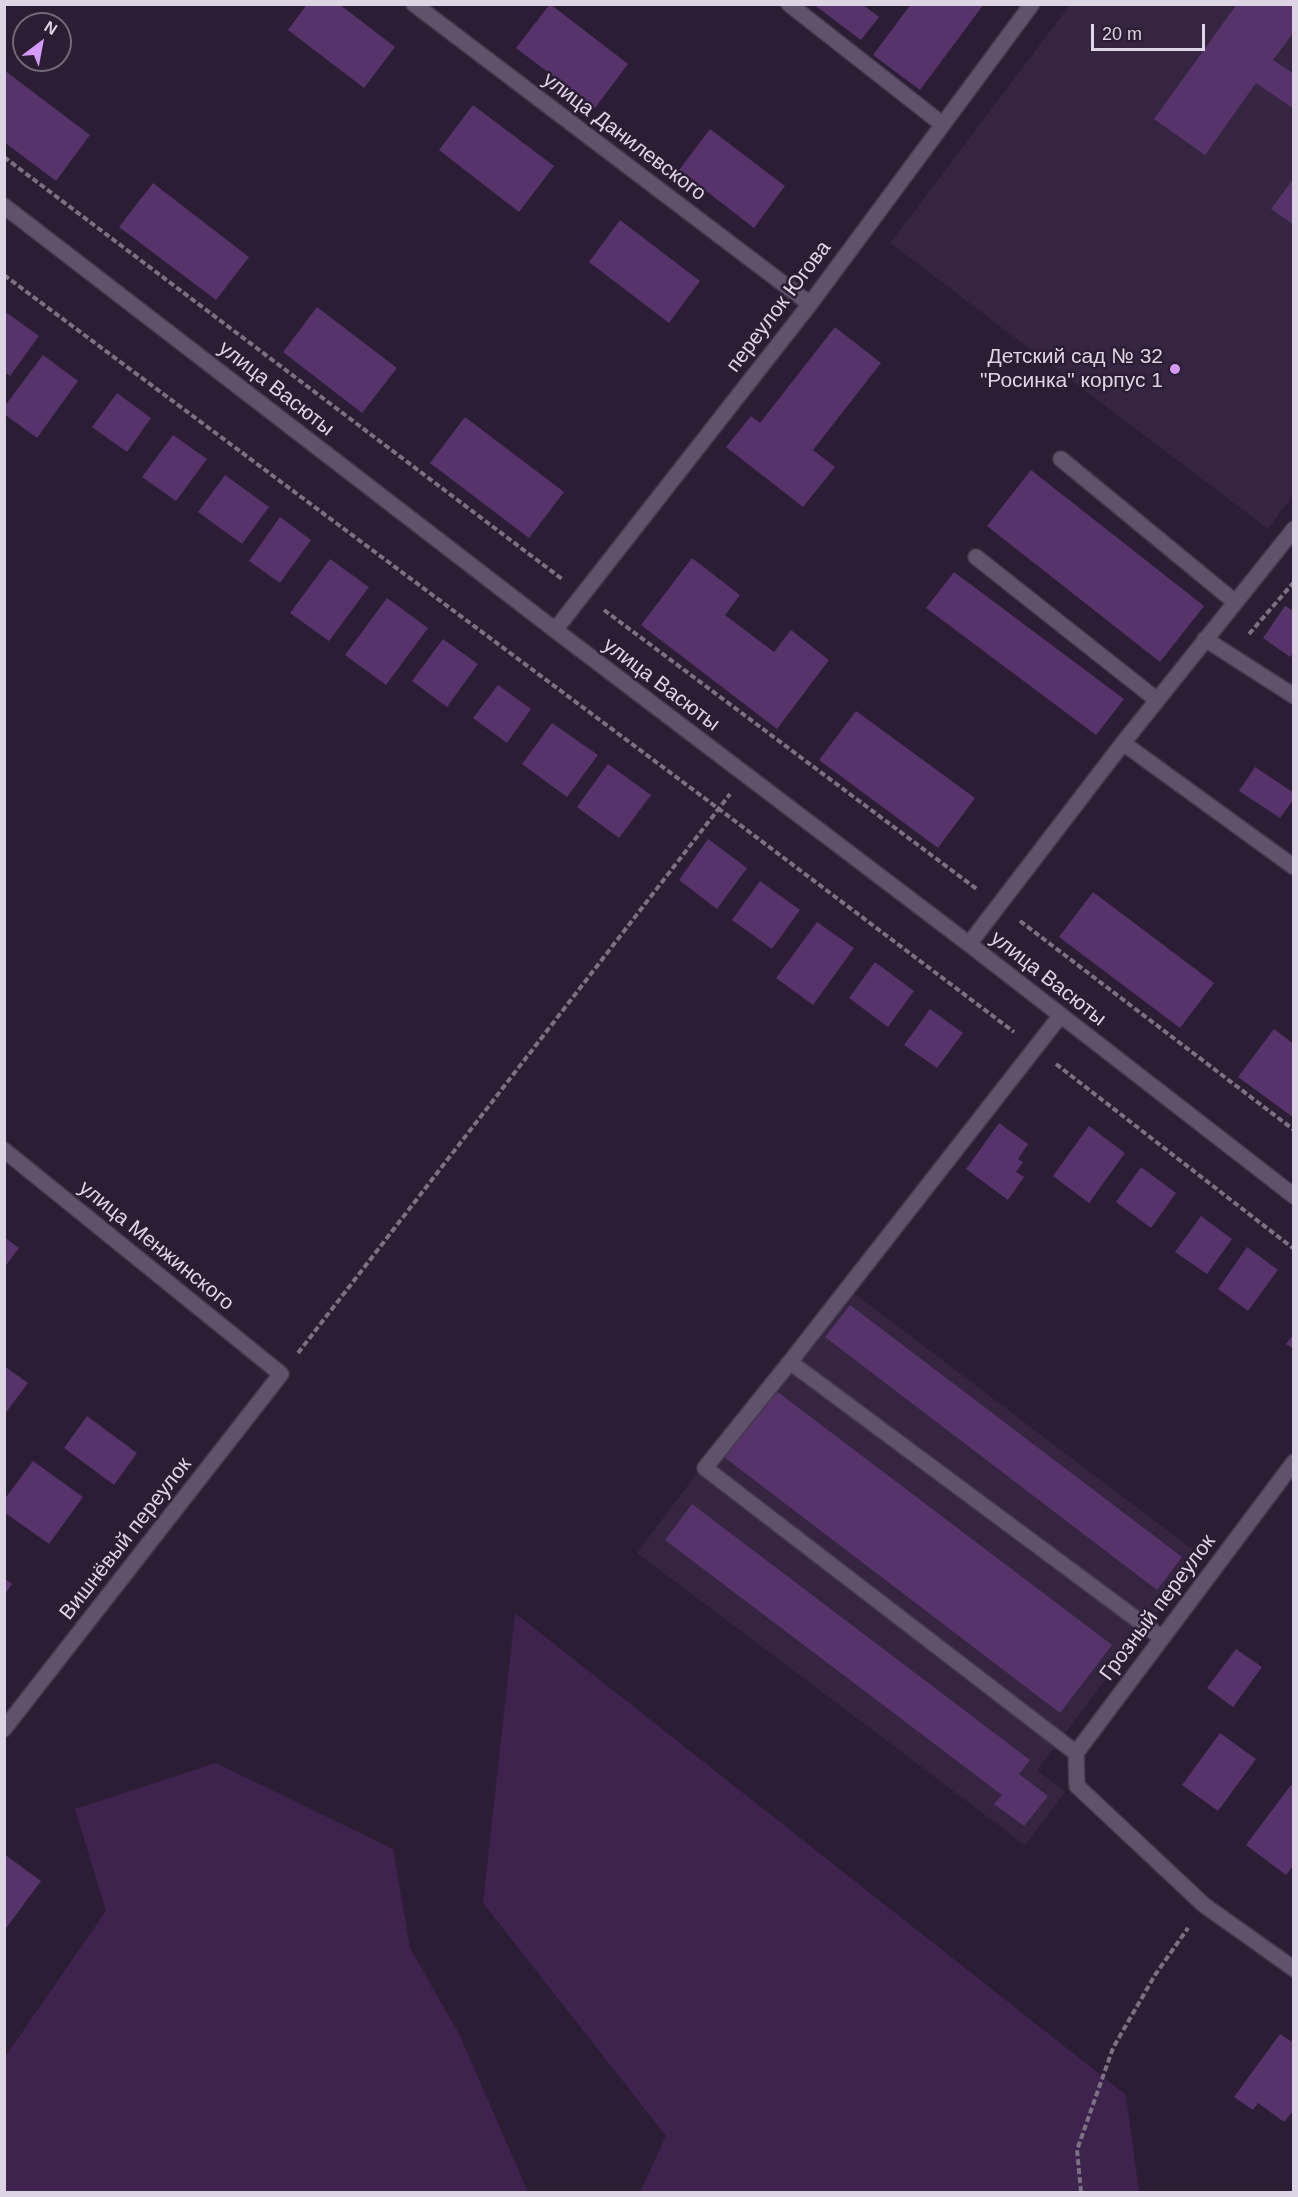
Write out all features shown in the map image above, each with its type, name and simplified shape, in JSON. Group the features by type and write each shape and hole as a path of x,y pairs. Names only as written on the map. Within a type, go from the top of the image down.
{"street":[{"name":"улица Данилевского","path":"414,4 810,304"},
{"path":"789,4 942,124"},
{"name":"переулок Югова","path":"555,630 810,304 1032,4"},
{"name":"улица Васюты","path":"4,206 555,630 969,944 1293,1196"},
{"path":"1061,459 1235,602"},
{"path":"969,944 1123,743 1293,529"},
{"path":"976,557 1157,700"},
{"path":"1205,639 1293,696"},
{"path":"1123,743 1293,867"},
{"path":"1061,1015 705,1468 1077,1753 1077,1786 1204,1905 1293,1968"},
{"name":"улица Менжинского","path":"4,1150 281,1374"},
{"path":"790,1362 1162,1638"},
{"name":"Вишнёвый переулок","path":"4,1729 281,1374"},
{"name":"Грозный переулок","path":"1077,1753 1293,1462"}],"path":[{"path":"4,157 1293,1130"},
{"path":"4,275 1036,1048 1293,1249"},
{"path":"1231,656 1293,582"},
{"path":"281,1374 745,775"},
{"path":"1081,2193 1077,2150 1113,2048 1155,1976 1204,1905"}],"shaded area":[{"name":"Детский сад № 32 \"Росинка\" корпус 1","path":"1070,5 1293,5 1293,495 1268,529 890,243"},
{"path":"840,1283 1200,1555 1037,1770 1065,1792 1025,1845 637,1553"},
{"path":"515,1613 1126,2095 1139,2192 640,2192 666,2136 483,1903"},
{"path":"216,1763 393,1849 410,1948 460,2036 528,2192 5,2192 5,2057 106,1911 75,1809"}],"building":[{"path":"307,4 339,4 395,47 364,88 288,30"},
{"path":"550,4 628,64 595,108 516,48"},
{"path":"813,4 862,4 879,17 861,40"},
{"path":"911,4 984,4 920,90 873,55"},
{"path":"1237,4 1294,4 1294,32 1273,60 1294,74 1294,109 1256,83 1205,155 1154,119"},
{"path":"4,70 90,135 56,181 4,142"},
{"path":"473,105 554,166 519,212 439,150"},
{"path":"710,129 785,186 754,228 679,170"},
{"path":"1294,178 1294,225 1271,209"},
{"path":"153,183 249,257 216,300 119,227"},
{"path":"620,220 700,281 669,323 589,262"},
{"path":"317,307 397,368 362,413 283,352"},
{"path":"7,313 39,336 10,376 4,372 4,315"},
{"path":"835,327 881,363 813,450 835,467 803,507 726,447 751,416 760,423"},
{"path":"43,355 78,381 37,438 4,414 4,407"},
{"path":"117,393 151,418 127,452 92,427"},
{"path":"465,417 564,492 529,538 430,463"},
{"path":"173,435 207,459 176,501 142,477"},
{"path":"1031,470 1204,606 1160,662 987,526"},
{"path":"225,475 269,507 242,544 198,512"},
{"path":"280,517 311,540 280,583 249,561"},
{"path":"692,558 740,595 725,615 774,652 791,630 829,660 777,729 641,625"},
{"path":"330,559 369,587 329,641 290,613"},
{"path":"954,572 1124,699 1096,735 926,608"},
{"path":"387,598 428,628 386,685 345,655"},
{"path":"1285,606 1294,611 1294,652 1290,657 1263,638"},
{"path":"443,639 478,664 447,707 412,681"},
{"path":"498,685 531,709 507,743 473,718"},
{"path":"856,711 975,798 938,848 819,760"},
{"path":"552,723 598,755 567,797 522,764"},
{"path":"608,764 651,795 619,838 577,807"},
{"path":"1255,767 1294,793 1294,799 1280,818 1239,791"},
{"path":"708,839 747,868 717,909 679,880"},
{"path":"760,881 800,910 772,949 732,920"},
{"path":"1093,892 1214,983 1180,1028 1059,937"},
{"path":"817,922 854,948 813,1005 776,978"},
{"path":"875,962 914,991 888,1027 849,998"},
{"path":"930,1009 963,1033 937,1068 904,1045"},
{"path":"1274,1029 1294,1044 1294,1118 1238,1077"},
{"path":"999,1123 1028,1144 1018,1159 1023,1162 1016,1172 1024,1177 1008,1200 966,1169"},
{"path":"1089,1126 1125,1153 1089,1203 1053,1176"},
{"path":"1141,1167 1176,1193 1151,1228 1116,1202"},
{"path":"1201,1216 1232,1239 1207,1274 1175,1252"},
{"path":"4,1237 19,1248 4,1268"},
{"path":"1247,1247 1278,1270 1248,1311 1218,1289"},
{"path":"850,1305 1182,1557 1157,1590 825,1337"},
{"path":"1294,1334 1294,1349 1286,1344"},
{"path":"4,1366 28,1383 4,1415"},
{"path":"775,1390 1112,1645 1060,1713 724,1457"},
{"path":"87,1416 137,1453 114,1485 64,1448"},
{"path":"33,1461 83,1497 49,1544 4,1512 4,1500"},
{"path":"692,1504 1030,1760 1019,1774 1048,1796 1024,1826 994,1804 1002,1795 665,1540"},
{"path":"5,1579 12,1584 5,1594"},
{"path":"1236,1649 1262,1667 1233,1707 1207,1688"},
{"path":"1220,1733 1256,1759 1218,1811 1182,1785"},
{"path":"1291,1785 1294,1787 1294,1865 1286,1875 1246,1845"},
{"path":"4,1854 41,1881 4,1931"},
{"path":"1280,2034 1294,2043 1294,2110 1284,2122 1258,2103 1253,2110 1234,2097"}],"place":[{"name":"Детский сад № 32 \"Росинка\" корпус 1","path":"1175,369"}]}
